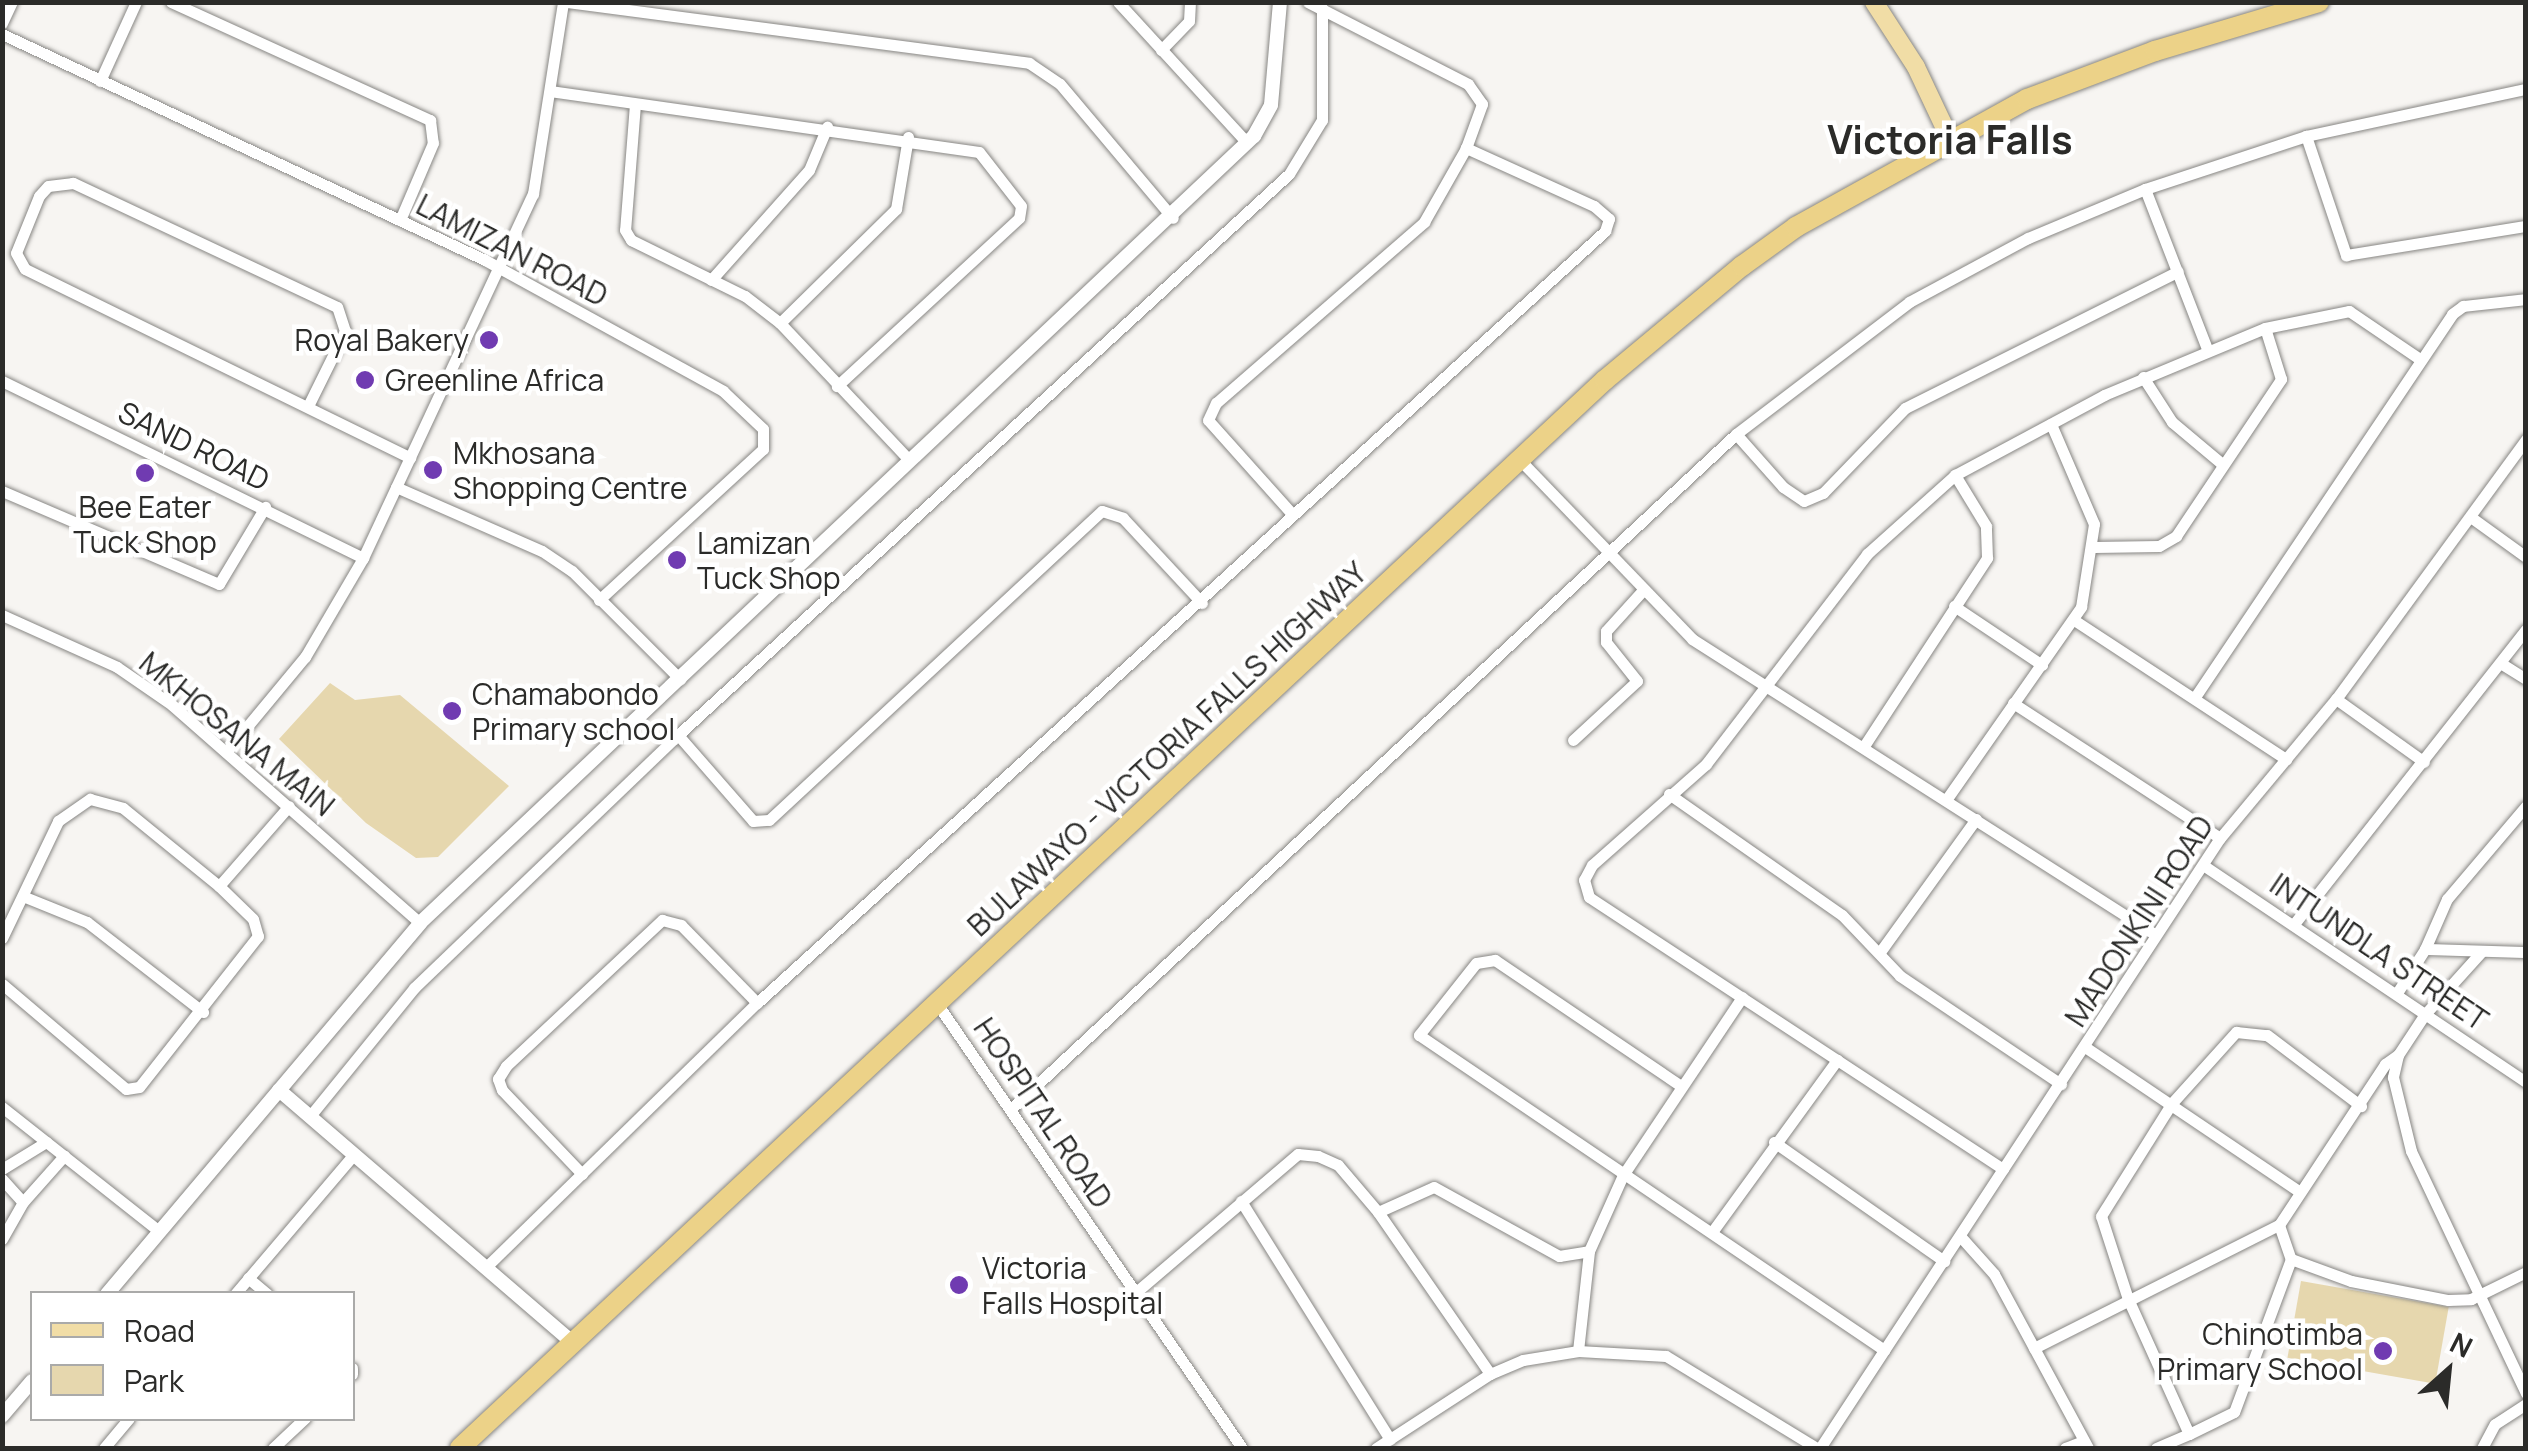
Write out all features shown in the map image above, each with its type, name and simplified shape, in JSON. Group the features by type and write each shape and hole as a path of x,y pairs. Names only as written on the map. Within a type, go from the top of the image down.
{"highway":[{"name":"BULAWAYO - VICTORIA FALLS HIGHWAY","path":"460,1448 1520,460 1742,266 1950,140 2028,99 2155,51 2319,2"}],"main road":[{"path":"1874,2 1916,67 1950,140"}],"street":[{"path":"2,23 12,2"},
{"path":"100,81 136,2"},
{"path":"171,2 430,120 433,142 400,220"},
{"path":"226,752 305,658 363,558 534,194 565,2 1029,63 1060,84 1173,218"},
{"path":"1118,2 1246,143"},
{"path":"1161,50 1189,21 1190,2"},
{"path":"110,1291 420,923 908,460 1173,218 1246,143 1271,105 1280,2"},
{"path":"1293,515 1208,420 1216,403 1424,222 1466,148 1480,94 1308,2"},
{"path":"310,1116 414,988 678,735 1289,174 1322,120 1322,8"},
{"name":"LAMIZAN ROAD","path":"2,34 497,267 709,378 762,429 757,458 598,600"},
{"path":"1012,1108 1736,434 1909,302 2028,238 2145,190 2306,136 2526,89"},
{"path":"550,91 908,137 979,152 1022,212 837,386"},
{"path":"634,104 625,230 640,248 711,280 780,323 908,460"},
{"path":"711,280 809,170 827,128"},
{"path":"2306,136 2346,255 2526,226"},
{"path":"780,323 896,209 908,137"},
{"path":"486,1268 757,1003 1606,231 1608,219 1594,206 1466,148"},
{"path":"308,406 345,331 337,307 73,184 48,186 39,196 16,253 25,269 410,458"},
{"path":"2145,190 2206,349"},
{"path":"1736,434 1783,487 1804,501 1823,492 1905,408 2178,271"},
{"path":"2195,697 2458,309 2526,299"},
{"path":"2003,1170 1588,897 1584,880 1592,864 1706,764 1770,686 1868,554 1955,475 2143,377 2264,328 2349,311 2421,360"},
{"path":"2094,546 2167,544 2282,375 2264,328"},
{"path":"2143,377 2172,422 2222,464"},
{"name":"SAND ROAD","path":"2,382 363,558"},
{"path":"1946,800 2074,620 2094,546 2091,508 2051,424"},
{"name":"MADONKINI ROAD","path":"1818,1448 2220,838 2336,699 2472,518 2526,439"},
{"path":"1520,460 1692,639 2156,936"},
{"path":"1864,746 1991,544 1955,475"},
{"path":"396,487 542,550 680,679"},
{"path":"2,490 218,584 264,507"},
{"path":"678,735 753,821 769,820 1102,511 1123,518 1202,602"},
{"path":"2472,518 2526,557"},
{"path":"1573,740 1637,682 1606,642 1606,632 1643,590"},
{"path":"1954,606 2042,664"},
{"name":"MKHOSANA MAIN","path":"2,615 117,667 226,752 420,923"},
{"path":"2074,620 2286,759"},
{"path":"2294,924 2526,629"},
{"path":"2502,664 2526,679"},
{"path":"2336,699 2424,762"},
{"path":"2014,703 2220,838"},
{"path":"1669,794 1842,914 1900,976 2061,1084"},
{"path":"2,938 25,897 58,821 90,799 122,808 218,886 254,919 258,936 154,1074 126,1088 2,984"},
{"path":"218,886 289,806"},
{"path":"2397,993 2424,949 2447,899 2526,806"},
{"path":"1880,952 1976,819"},
{"name":"INTUNDLA STREET","path":"2203,864 2526,1082"},
{"path":"25,897 87,922 203,1012"},
{"path":"582,1174 502,1090 498,1079 506,1066 662,920 681,925 757,1003"},
{"path":"2424,949 2526,952"},
{"path":"2482,951 2425,1014 2398,1055 2393,1077 2412,1152 2526,1393"},
{"path":"1682,1086 1496,960 1476,963 1419,1035 1884,1350"},
{"path":"1578,1351 1589,1251 1623,1175 1742,997"},
{"name":"HOSPITAL ROAD","path":"938,1005 1242,1448"},
{"path":"2189,1434 2128,1299 2101,1216 2172,1104 2228,1036 2247,1030 2267,1035 2361,1106"},
{"path":"2085,1047 2300,1192"},
{"path":"2034,1348 2279,1224 2361,1106 2385,1064 2398,1055"},
{"path":"1712,1232 1836,1060"},
{"path":"279,1090 574,1344"},
{"path":"2,1106 160,1232"},
{"path":"2,1169 46,1142"},
{"path":"1774,1142 1944,1261"},
{"path":"237,1291 354,1154"},
{"path":"1135,1293 1298,1154 1308,1154 1338,1165 1378,1212 1490,1374"},
{"path":"2,1239 23,1202 64,1156"},
{"path":"2,1179 23,1202"},
{"path":"1378,1212 1434,1187 1558,1256 1589,1251"},
{"path":"1241,1201 1390,1439"},
{"path":"2156,1448 2234,1412 2292,1259 2279,1224"},
{"path":"1960,1236 1994,1274 2086,1445 2065,1448"},
{"path":"2292,1259 2351,1282 2448,1300 2480,1295 2526,1272"},
{"path":"248,1278 263,1291"},
{"path":"1376,1448 1490,1374 1522,1360 1578,1351 1666,1356 1818,1448"},
{"path":"2,1416 30,1383"},
{"path":"2482,1448 2495,1424 2526,1404"},
{"path":"104,1448 126,1421"},
{"path":"273,1448 302,1421"}],"green space":[{"path":"330,683 355,700 400,695 509,786 438,857 416,858 366,823 279,739"},
{"path":"2301,1281 2449,1307 2435,1384 2287,1358"}],"place":[{"name":"Royal Bakery","path":"489,340"},
{"name":"Greenline Africa","path":"365,380"},
{"name":"Mkhosana Shopping Centre","path":"433,470"},
{"name":"Bee Eater Tuck Shop","path":"145,473"},
{"name":"Lamizan Tuck Shop","path":"677,560"},
{"name":"Chamabondo Primary school","path":"452,711"},
{"name":"Victoria Falls Hospital","path":"959,1285"},
{"name":"Chinotimba Primary School","path":"2383,1351"}],"district":[{"name":"Victoria Falls","path":"1950,139"}]}
